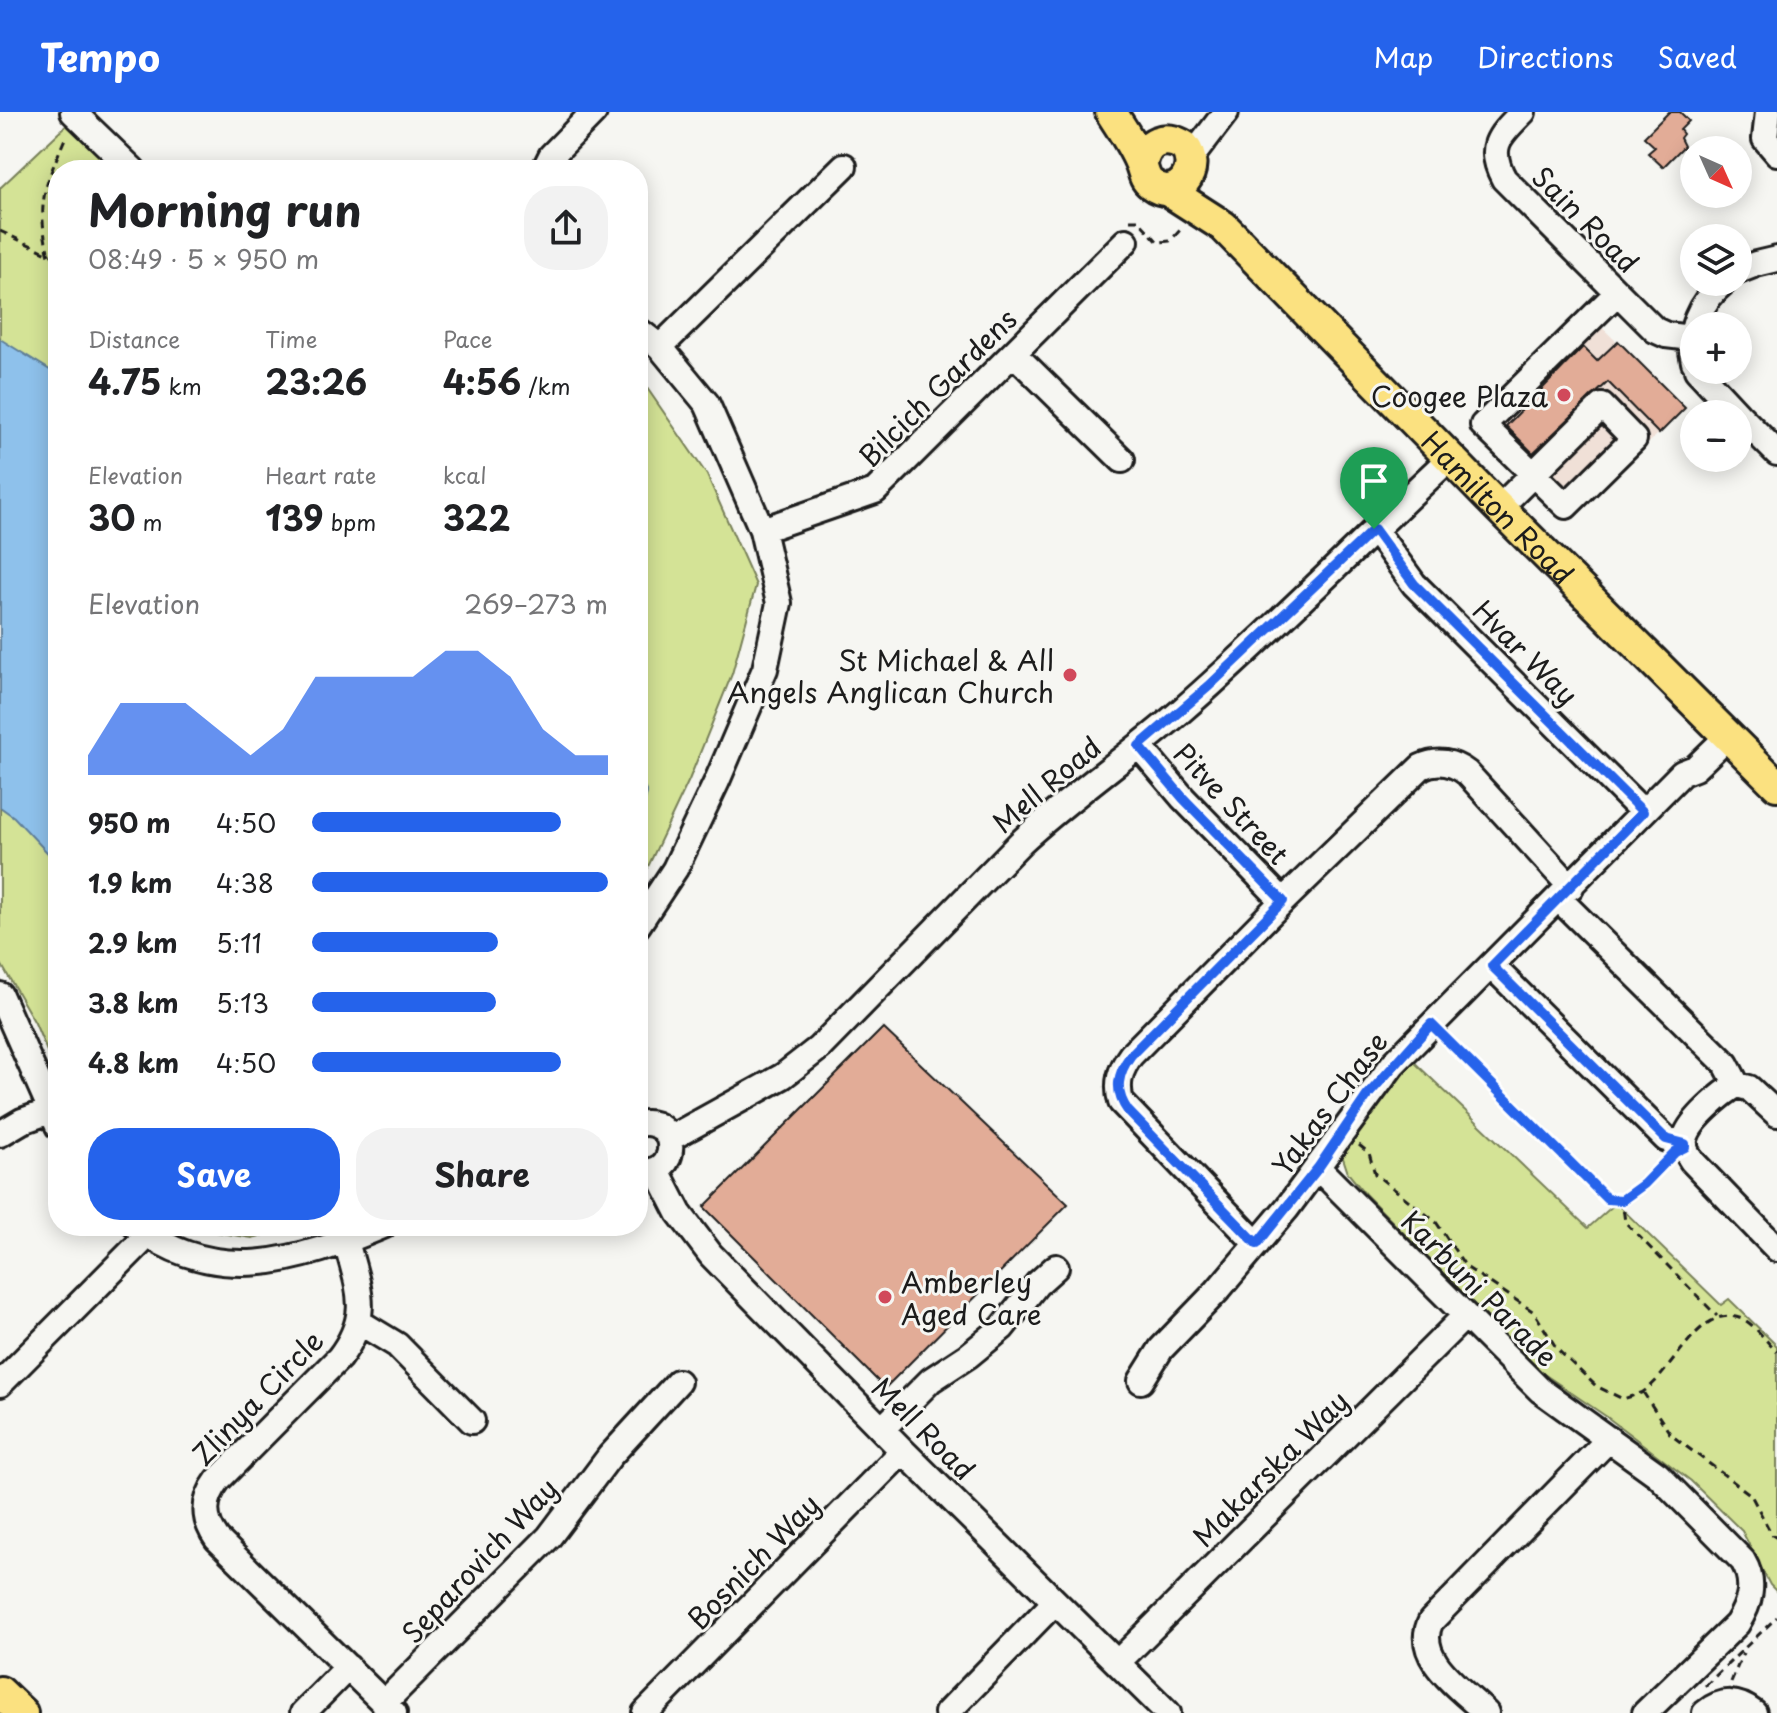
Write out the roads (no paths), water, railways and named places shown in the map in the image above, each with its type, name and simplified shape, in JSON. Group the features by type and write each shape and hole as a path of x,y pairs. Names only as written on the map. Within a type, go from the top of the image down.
{"main road":[{"path":"1112,112 1180,152"},
{"path":"1112,112 1142,164"},
{"path":"1152,144 1180,152 1182,185 1167,190 1152,185 1143,172 1142,164 1143,156 1152,144"},
{"name":"Hamilton Road","path":"1180,152 1223,226"},
{"name":"Hamilton Road","path":"1167,190 1223,226 1499,508 1777,785"},
{"path":"0,1692 22,1713"}],"street":[{"path":"549,160 594,112"},
{"path":"1180,152 1224,112"},
{"name":"Sain Road","path":"1523,112 1500,135 1496,145 1504,179 1655,330 1680,343"},
{"path":"1768,112 1765,139 1777,153"},
{"path":"74,113 123,160"},
{"path":"660,347 844,166"},
{"name":"Bilcich Gardens","path":"762,530 875,491 1014,354 1125,230"},
{"path":"1752,266 1777,259"},
{"path":"1499,508 1534,474 1483,425 1617,293"},
{"path":"648,338 660,347 707,404 762,530 779,603 765,669 675,869 648,910"},
{"path":"1014,354 1122,460"},
{"path":"1710,384 1725,400"},
{"path":"1752,428 1777,453"},
{"name":"Mell Road","path":"669,1139 783,1076 819,1048 1048,816 1139,746 1209,686 1451,457"},
{"name":"Hvar Way","path":"1374,529 1414,584 1643,812"},
{"name":"Yakas Chase","path":"1141,1381 1161,1349 1217,1291 1318,1168 1393,1064 1682,773 1685,759 1723,731"},
{"name":"Pitve Street","path":"1139,746 1183,798 1283,901"},
{"path":"1257,1244 1128,1111 1118,1092 1118,1080 1131,1055 1421,767 1439,762 1458,766 1467,773 1565,893 1726,1064 1737,1085"},
{"path":"1492,966 1666,1139 1685,1146"},
{"path":"0,995 48,1100"},
{"path":"1777,1114 1749,1088 1737,1085 1726,1091 1690,1129 1685,1146 1692,1161 1777,1249"},
{"path":"0,1134 22,1121 48,1119"},
{"path":"648,1123 660,1126 669,1139 670,1153 648,1170"},
{"name":"Karbuni Parade","path":"1318,1168 1540,1390 1658,1475 1736,1553 1750,1573 1749,1599 1737,1624 1645,1713"},
{"name":"Mell Road","path":"648,1170 711,1255 903,1451 1168,1713"},
{"path":"0,1384 136,1236"},
{"path":"154,1236 190,1255 237,1263 282,1261 312,1254 358,1236"},
{"name":"Zlinya Circle","path":"346,1241 362,1308 353,1340 339,1358 218,1480 205,1500 209,1528 217,1539 389,1708"},
{"path":"882,1429 931,1380 1002,1328 1037,1284 1056,1267"},
{"name":"Makarska Way","path":"1118,1662 1464,1317"},
{"path":"359,1322 397,1345 472,1421"},
{"name":"Separovich Way","path":"389,1708 549,1537 610,1456 678,1382"},
{"path":"1486,1713 1434,1661 1425,1640 1426,1630 1431,1621 1609,1439"},
{"name":"Bosnich Way","path":"645,1713 903,1451"},
{"path":"947,1713 1055,1602"},
{"path":"303,1713 348,1667"},
{"path":"1705,1713 1729,1702 1754,1713"}],"water":[{"path":"0,339 48,369 48,853 14,817 0,807"}],"place":[{"name":"Coogee Plaza","path":"1564,395"},
{"name":"St Michael & All Angels Anglican Church","path":"1070,675"},
{"name":"Amberley Aged Care","path":"885,1297"}]}
